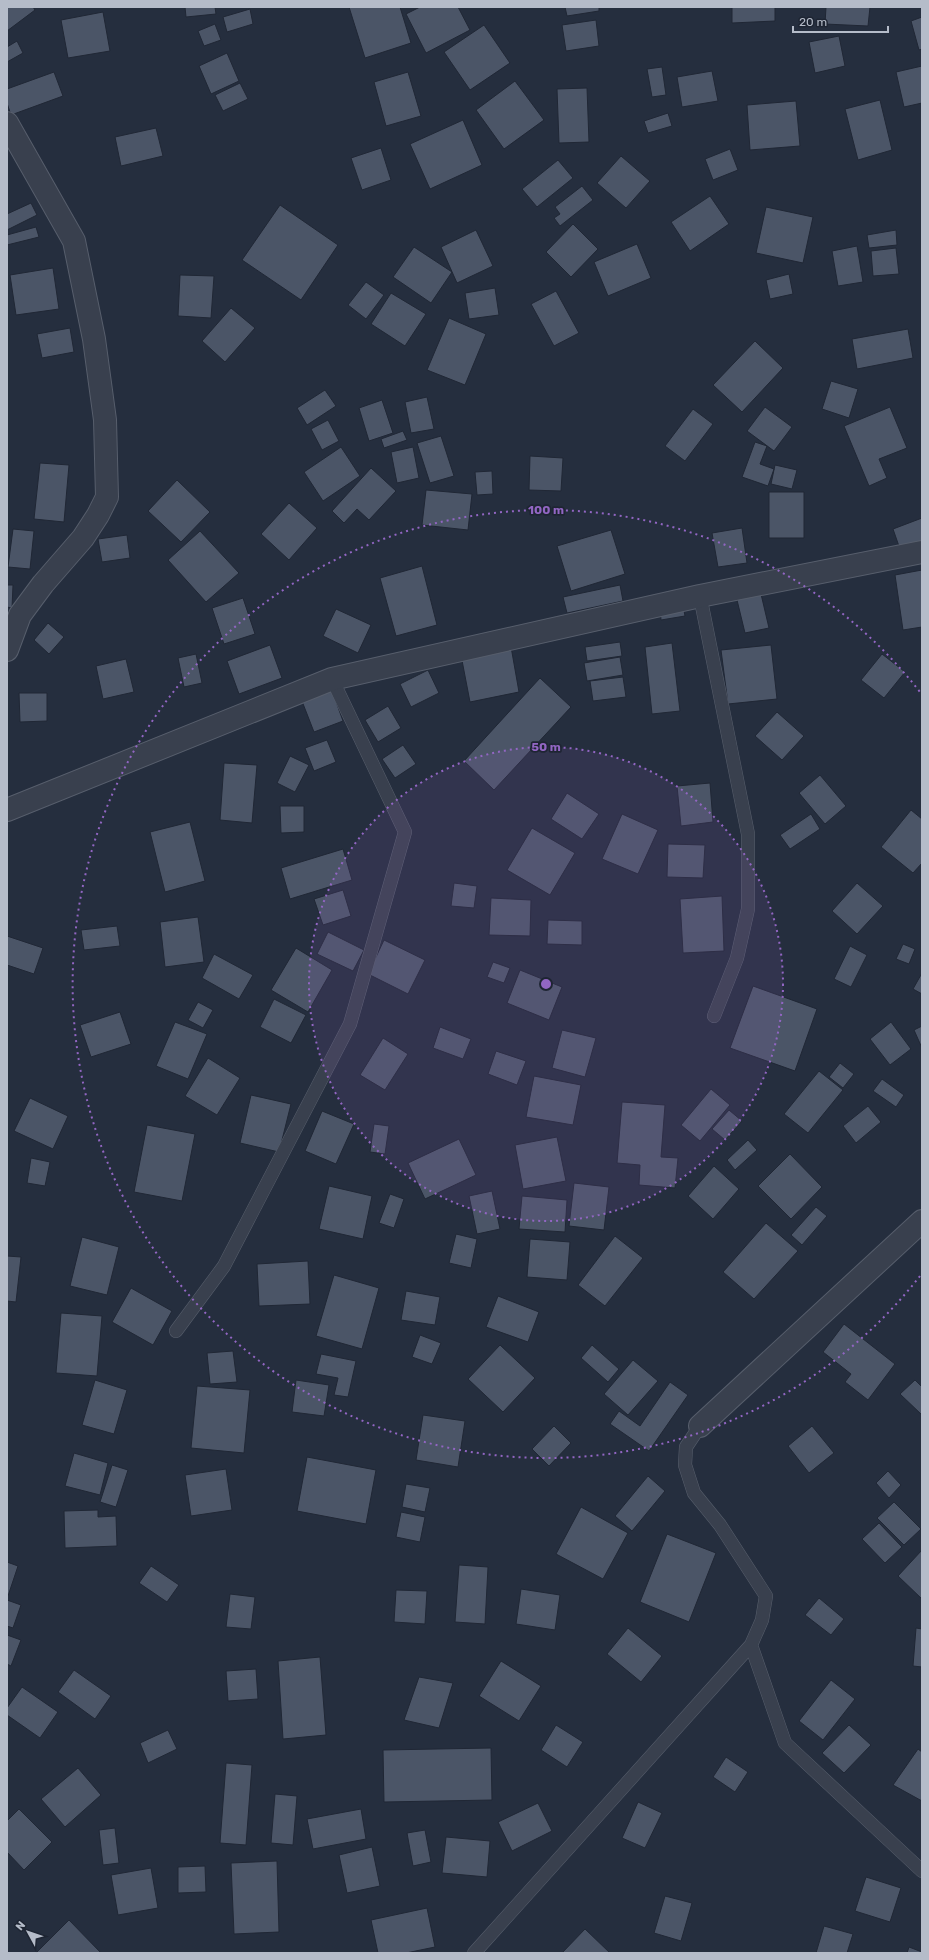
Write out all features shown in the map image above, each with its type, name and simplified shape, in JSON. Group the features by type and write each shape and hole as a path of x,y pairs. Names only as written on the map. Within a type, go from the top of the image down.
{"street":[{"path":"7,123 74,240 94,339 105,420 106,497 98,515 83,538 42,584 20,615 7,650"},
{"path":"7,810 332,679 700,596 922,552"},
{"path":"700,1426 922,1221"}],"lane":[{"path":"700,596 748,834 748,909 737,958 714,1016"},
{"path":"176,1331 224,1266 350,1024 405,832 332,679"},
{"path":"474,1953 751,1645 762,1620 766,1596 720,1525 694,1493 685,1465 686,1447 700,1426"},
{"path":"751,1645 785,1742 922,1871"}],"building":[{"path":"7,7 33,7 35,10 7,31"},
{"path":"185,7 215,7 216,14 186,17"},
{"path":"349,7 400,7 411,43 365,58"},
{"path":"420,7 458,7 470,30 426,53 406,14"},
{"path":"565,7 599,7 599,11 567,16"},
{"path":"732,7 775,7 775,21 732,23"},
{"path":"826,7 870,7 868,26 825,24"},
{"path":"250,9 253,24 227,32 223,17"},
{"path":"103,12 110,51 68,58 61,20"},
{"path":"922,17 922,49 919,50 911,21"},
{"path":"596,20 599,46 566,51 562,25"},
{"path":"215,24 221,40 204,46 198,31"},
{"path":"484,25 510,63 470,90 444,52"},
{"path":"839,36 845,66 815,73 809,42"},
{"path":"17,41 23,53 7,62 7,47"},
{"path":"227,53 239,81 211,94 199,66"},
{"path":"922,66 922,103 904,107 896,72"},
{"path":"662,67 666,95 652,97 647,69"},
{"path":"712,71 718,101 682,107 677,77"},
{"path":"54,72 63,96 11,115 7,103 7,89"},
{"path":"408,72 421,116 386,126 374,82"},
{"path":"515,81 544,120 504,149 476,110"},
{"path":"240,83 248,99 223,111 215,95"},
{"path":"587,88 589,142 559,143 557,89"},
{"path":"880,100 892,150 858,160 845,109"},
{"path":"796,101 800,146 750,150 747,105"},
{"path":"668,113 672,126 648,133 644,121"},
{"path":"463,120 482,165 430,189 410,144"},
{"path":"156,128 163,156 121,166 115,137"},
{"path":"381,148 391,180 362,190 351,158"},
{"path":"730,149 738,170 713,180 705,159"},
{"path":"621,156 650,181 626,208 597,183"},
{"path":"558,160 573,178 537,207 522,189"},
{"path":"582,186 593,200 560,226 554,218 560,214 555,207"},
{"path":"710,196 729,224 690,251 671,222"},
{"path":"31,203 37,215 7,230 7,214"},
{"path":"280,205 338,245 301,300 242,260"},
{"path":"766,207 813,217 803,263 756,253"},
{"path":"573,224 598,249 571,277 546,252"},
{"path":"36,227 39,237 7,245 7,235"},
{"path":"476,230 493,266 457,283 441,247"},
{"path":"896,230 897,245 869,248 867,235"},
{"path":"637,244 651,278 608,296 594,262"},
{"path":"857,246 863,282 838,286 832,251"},
{"path":"414,247 452,272 431,303 393,277"},
{"path":"896,248 899,274 873,276 871,251"},
{"path":"53,268 59,309 16,315 10,275"},
{"path":"789,274 793,294 770,299 766,280"},
{"path":"180,275 214,276 211,318 178,316"},
{"path":"366,282 384,295 366,319 348,305"},
{"path":"495,288 499,315 469,319 465,293"},
{"path":"556,291 579,333 554,346 531,304"},
{"path":"391,293 426,314 405,346 371,324"},
{"path":"231,308 255,328 225,362 202,341"},
{"path":"449,318 486,334 465,385 427,370"},
{"path":"70,328 74,352 42,358 37,334"},
{"path":"908,329 913,358 857,369 852,339"},
{"path":"755,341 783,368 742,412 713,385"},
{"path":"831,381 858,389 849,418 822,409"},
{"path":"325,390 336,406 307,425 297,408"},
{"path":"427,397 434,429 411,433 405,402"},
{"path":"382,400 393,433 369,441 359,408"},
{"path":"765,407 792,427 774,451 747,431"},
{"path":"890,407 907,448 879,459 887,478 869,486 844,426"},
{"path":"693,409 713,424 685,461 665,446"},
{"path":"328,420 339,441 322,450 311,429"},
{"path":"403,431 407,440 384,448 381,439"},
{"path":"441,436 454,476 430,483 417,443"},
{"path":"755,442 767,446 760,464 774,469 768,486 742,477"},
{"path":"341,447 360,476 323,501 304,472"},
{"path":"413,447 419,478 397,483 391,452"},
{"path":"530,456 563,458 561,491 529,490"},
{"path":"40,463 69,465 64,522 34,519"},
{"path":"775,465 797,470 792,489 771,484"},
{"path":"371,468 396,491 369,520 357,509 344,523 332,511"},
{"path":"492,471 493,494 477,495 475,472"},
{"path":"177,480 210,512 181,542 148,511"},
{"path":"426,490 472,494 468,530 422,525"},
{"path":"769,492 804,492 804,538 769,538"},
{"path":"289,503 317,528 289,560 261,534"},
{"path":"922,518 922,544 901,552 893,529"},
{"path":"742,528 747,563 718,567 712,533"},
{"path":"13,529 34,531 30,569 8,567"},
{"path":"611,530 625,574 571,591 557,546"},
{"path":"200,531 239,573 206,602 168,560"},
{"path":"127,535 130,558 102,562 98,539"},
{"path":"422,566 437,625 396,636 380,578"},
{"path":"922,570 922,627 903,630 895,575"},
{"path":"7,585 13,585 12,608 7,607"},
{"path":"620,585 623,601 567,613 563,597"},
{"path":"761,594 769,628 745,633 737,600"},
{"path":"243,598 255,634 224,644 212,608"},
{"path":"683,605 685,616 661,620 660,608"},
{"path":"336,609 371,625 358,653 323,636"},
{"path":"48,623 64,637 49,654 34,640"},
{"path":"510,641 519,692 470,702 460,650"},
{"path":"620,642 622,656 587,661 585,647"},
{"path":"672,643 680,711 652,714 645,647"},
{"path":"270,645 282,678 239,694 227,661"},
{"path":"771,645 777,699 728,704 721,650"},
{"path":"196,654 202,683 184,687 178,658"},
{"path":"882,654 905,672 884,698 861,680"},
{"path":"620,657 623,675 587,681 584,663"},
{"path":"126,659 134,692 103,699 96,666"},
{"path":"428,670 439,693 411,707 400,684"},
{"path":"623,677 626,697 593,701 590,681"},
{"path":"540,678 571,707 494,790 464,761"},
{"path":"330,685 343,721 314,732 300,696"},
{"path":"19,693 47,693 47,721 20,722"},
{"path":"388,706 401,728 378,742 365,720"},
{"path":"777,712 804,736 782,760 755,736"},
{"path":"327,740 336,762 314,771 305,748"},
{"path":"403,745 416,764 395,778 382,759"},
{"path":"290,756 309,765 295,792 277,783"},
{"path":"224,763 257,765 252,823 220,820"},
{"path":"820,775 846,806 825,824 799,793"},
{"path":"710,783 713,822 681,826 677,786"},
{"path":"567,793 599,814 582,839 551,819"},
{"path":"280,806 304,806 304,832 281,833"},
{"path":"911,810 922,819 922,863 913,873 881,847"},
{"path":"622,814 658,830 638,874 602,859"},
{"path":"811,814 820,829 790,849 780,835"},
{"path":"190,822 205,881 165,892 150,832"},
{"path":"532,828 575,853 550,895 507,870"},
{"path":"668,844 705,845 703,878 667,877"},
{"path":"343,849 352,880 290,899 281,868"},
{"path":"454,883 477,886 474,908 451,906"},
{"path":"857,883 883,906 857,934 832,911"},
{"path":"343,890 351,916 323,925 314,899"},
{"path":"722,896 724,951 683,953 680,899"},
{"path":"491,898 531,900 530,936 489,935"},
{"path":"198,917 204,962 165,967 160,922"},
{"path":"548,920 582,921 582,945 547,944"},
{"path":"117,926 120,946 84,950 81,930"},
{"path":"328,932 364,950 353,971 317,954"},
{"path":"7,936 43,948 34,974 7,965"},
{"path":"384,940 425,960 408,994 368,974"},
{"path":"903,944 915,949 909,964 896,959"},
{"path":"850,946 867,955 851,987 834,979"},
{"path":"296,948 332,970 308,1012 271,990"},
{"path":"214,954 253,975 239,999 202,978"},
{"path":"493,962 510,968 504,983 487,977"},
{"path":"520,970 562,987 549,1020 507,1003"},
{"path":"922,973 922,994 913,989"},
{"path":"753,986 817,1009 795,1071 730,1048"},
{"path":"274,999 306,1015 291,1043 260,1027"},
{"path":"198,1002 213,1010 203,1028 188,1020"},
{"path":"120,1012 131,1044 91,1057 80,1025"},
{"path":"175,1022 207,1034 188,1079 156,1066"},
{"path":"891,1022 911,1049 890,1065 870,1039"},
{"path":"922,1026 922,1048 914,1030"},
{"path":"440,1027 471,1039 463,1059 433,1048"},
{"path":"562,1030 596,1038 585,1077 552,1068"},
{"path":"383,1038 408,1054 385,1090 360,1075"},
{"path":"496,1051 526,1061 517,1085 488,1074"},
{"path":"208,1058 240,1078 217,1115 185,1096"},
{"path":"840,1063 854,1074 843,1088 829,1077"},
{"path":"819,1071 843,1090 808,1133 784,1114"},
{"path":"534,1076 581,1085 573,1125 526,1117"},
{"path":"882,1079 904,1095 896,1107 873,1091"},
{"path":"711,1089 730,1105 700,1141 681,1125"},
{"path":"251,1095 291,1104 279,1152 240,1143"},
{"path":"30,1098 68,1116 53,1149 14,1131"},
{"path":"622,1102 665,1105 661,1157 678,1158 675,1188 639,1185 640,1165 617,1163"},
{"path":"868,1106 881,1122 856,1143 843,1126"},
{"path":"729,1110 742,1121 725,1140 712,1129"},
{"path":"322,1111 354,1124 336,1164 305,1151"},
{"path":"374,1124 389,1126 385,1154 370,1152"},
{"path":"147,1125 195,1134 182,1201 134,1192"},
{"path":"557,1137 566,1181 523,1189 515,1145"},
{"path":"459,1139 476,1175 425,1199 408,1163"},
{"path":"748,1140 757,1150 735,1170 727,1160"},
{"path":"790,1154 822,1187 791,1219 758,1186"},
{"path":"31,1158 50,1162 45,1186 27,1183"},
{"path":"714,1166 739,1189 713,1219 688,1196"},
{"path":"574,1183 609,1187 604,1230 569,1226"},
{"path":"329,1186 372,1196 363,1239 319,1229"},
{"path":"492,1191 500,1229 477,1234 469,1196"},
{"path":"390,1194 404,1199 394,1228 379,1223"},
{"path":"522,1196 567,1200 565,1232 519,1229"},
{"path":"816,1207 827,1216 802,1245 791,1235"},
{"path":"766,1223 798,1251 754,1299 723,1272"},
{"path":"456,1234 477,1239 471,1268 449,1263"},
{"path":"615,1236 643,1258 605,1306 578,1285"},
{"path":"82,1237 119,1247 107,1295 70,1286"},
{"path":"530,1239 570,1242 567,1280 527,1277"},
{"path":"7,1256 21,1257 16,1302 7,1301"},
{"path":"308,1261 310,1304 259,1306 257,1264"},
{"path":"334,1275 379,1288 362,1349 316,1336"},
{"path":"131,1288 172,1311 153,1345 112,1322"},
{"path":"406,1291 440,1297 435,1325 401,1320"},
{"path":"498,1296 539,1312 528,1342 486,1327"},
{"path":"61,1313 102,1316 97,1376 56,1373"},
{"path":"844,1324 895,1364 868,1400 845,1382 851,1374 823,1352"},
{"path":"420,1335 441,1343 432,1364 412,1357"},
{"path":"500,1345 535,1378 503,1412 468,1379"},
{"path":"592,1345 619,1369 608,1382 581,1358"},
{"path":"233,1351 237,1382 210,1384 207,1353"},
{"path":"321,1354 356,1361 348,1397 334,1395 338,1378 316,1374"},
{"path":"633,1360 658,1381 628,1415 604,1394"},
{"path":"95,1380 127,1390 114,1434 82,1425"},
{"path":"296,1380 329,1385 324,1416 292,1412"},
{"path":"915,1380 922,1387 921,1414 900,1394"},
{"path":"670,1382 688,1395 649,1451 610,1424 619,1411 640,1426"},
{"path":"197,1386 250,1390 244,1453 191,1448"},
{"path":"423,1415 465,1421 458,1467 416,1460"},
{"path":"554,1426 571,1443 549,1466 532,1449"},
{"path":"812,1426 834,1453 809,1473 788,1446"},
{"path":"74,1453 108,1463 100,1495 65,1486"},
{"path":"307,1457 376,1470 366,1524 297,1511"},
{"path":"112,1465 128,1470 116,1507 100,1502"},
{"path":"226,1469 232,1510 191,1516 185,1475"},
{"path":"888,1471 901,1485 889,1498 876,1483"},
{"path":"648,1476 665,1491 632,1531 615,1516"},
{"path":"406,1484 430,1488 425,1512 402,1507"},
{"path":"894,1502 921,1529 904,1545 877,1518"},
{"path":"581,1507 628,1533 603,1579 556,1554"},
{"path":"98,1510 98,1517 116,1516 117,1546 65,1548 64,1511"},
{"path":"401,1512 425,1517 420,1542 396,1537"},
{"path":"879,1523 902,1547 885,1563 862,1539"},
{"path":"667,1534 716,1553 689,1622 640,1602"},
{"path":"922,1550 922,1599 898,1576"},
{"path":"7,1562 18,1566 8,1596 7,1596"},
{"path":"459,1565 488,1567 485,1624 455,1622"},
{"path":"151,1566 179,1585 167,1602 139,1583"},
{"path":"521,1589 560,1595 555,1630 516,1624"},
{"path":"396,1590 427,1591 425,1624 394,1622"},
{"path":"230,1594 255,1597 251,1629 226,1627"},
{"path":"819,1598 844,1619 831,1635 805,1615"},
{"path":"7,1600 21,1605 13,1628 7,1626"},
{"path":"628,1628 662,1656 641,1682 607,1654"},
{"path":"916,1628 922,1629 922,1667 913,1666"},
{"path":"7,1635 21,1640 11,1666 7,1664"},
{"path":"320,1657 326,1735 283,1739 278,1661"},
{"path":"501,1661 541,1686 519,1721 479,1696"},
{"path":"256,1669 258,1699 228,1701 226,1671"},
{"path":"74,1670 111,1696 95,1719 58,1692"},
{"path":"419,1677 453,1683 439,1728 404,1720"},
{"path":"831,1680 855,1699 823,1740 799,1721"},
{"path":"22,1687 58,1712 40,1738 7,1715 7,1708"},
{"path":"556,1725 583,1742 567,1767 541,1750"},
{"path":"849,1725 871,1745 844,1773 822,1753"},
{"path":"168,1730 177,1749 148,1763 140,1743"},
{"path":"491,1748 492,1800 384,1802 383,1750"},
{"path":"918,1749 922,1752 922,1801 893,1785"},
{"path":"726,1757 748,1772 735,1792 713,1777"},
{"path":"226,1763 252,1765 246,1845 220,1843"},
{"path":"78,1768 101,1795 65,1827 41,1799"},
{"path":"275,1794 297,1796 293,1845 271,1843"},
{"path":"638,1802 662,1813 645,1848 622,1838"},
{"path":"538,1803 552,1831 512,1851 498,1822"},
{"path":"19,1809 52,1842 24,1870 7,1852 7,1821"},
{"path":"361,1809 366,1839 313,1849 307,1819"},
{"path":"115,1828 119,1863 103,1865 99,1830"},
{"path":"425,1830 431,1862 413,1866 407,1833"},
{"path":"446,1837 490,1841 487,1877 442,1873"},
{"path":"372,1847 380,1886 347,1893 339,1855"},
{"path":"277,1861 279,1932 234,1934 231,1863"},
{"path":"205,1866 206,1892 178,1893 178,1867"},
{"path":"151,1868 158,1908 118,1915 111,1875"},
{"path":"866,1877 901,1888 890,1922 855,1911"},
{"path":"665,1896 692,1903 681,1941 654,1933"},
{"path":"427,1908 435,1947 406,1953 378,1953 371,1920"},
{"path":"69,1920 101,1953 36,1953"},
{"path":"824,1926 853,1934 847,1953 816,1953"},
{"path":"585,1929 610,1953 562,1953"},
{"path":"909,1947 922,1952 922,1953 907,1953"}]}
